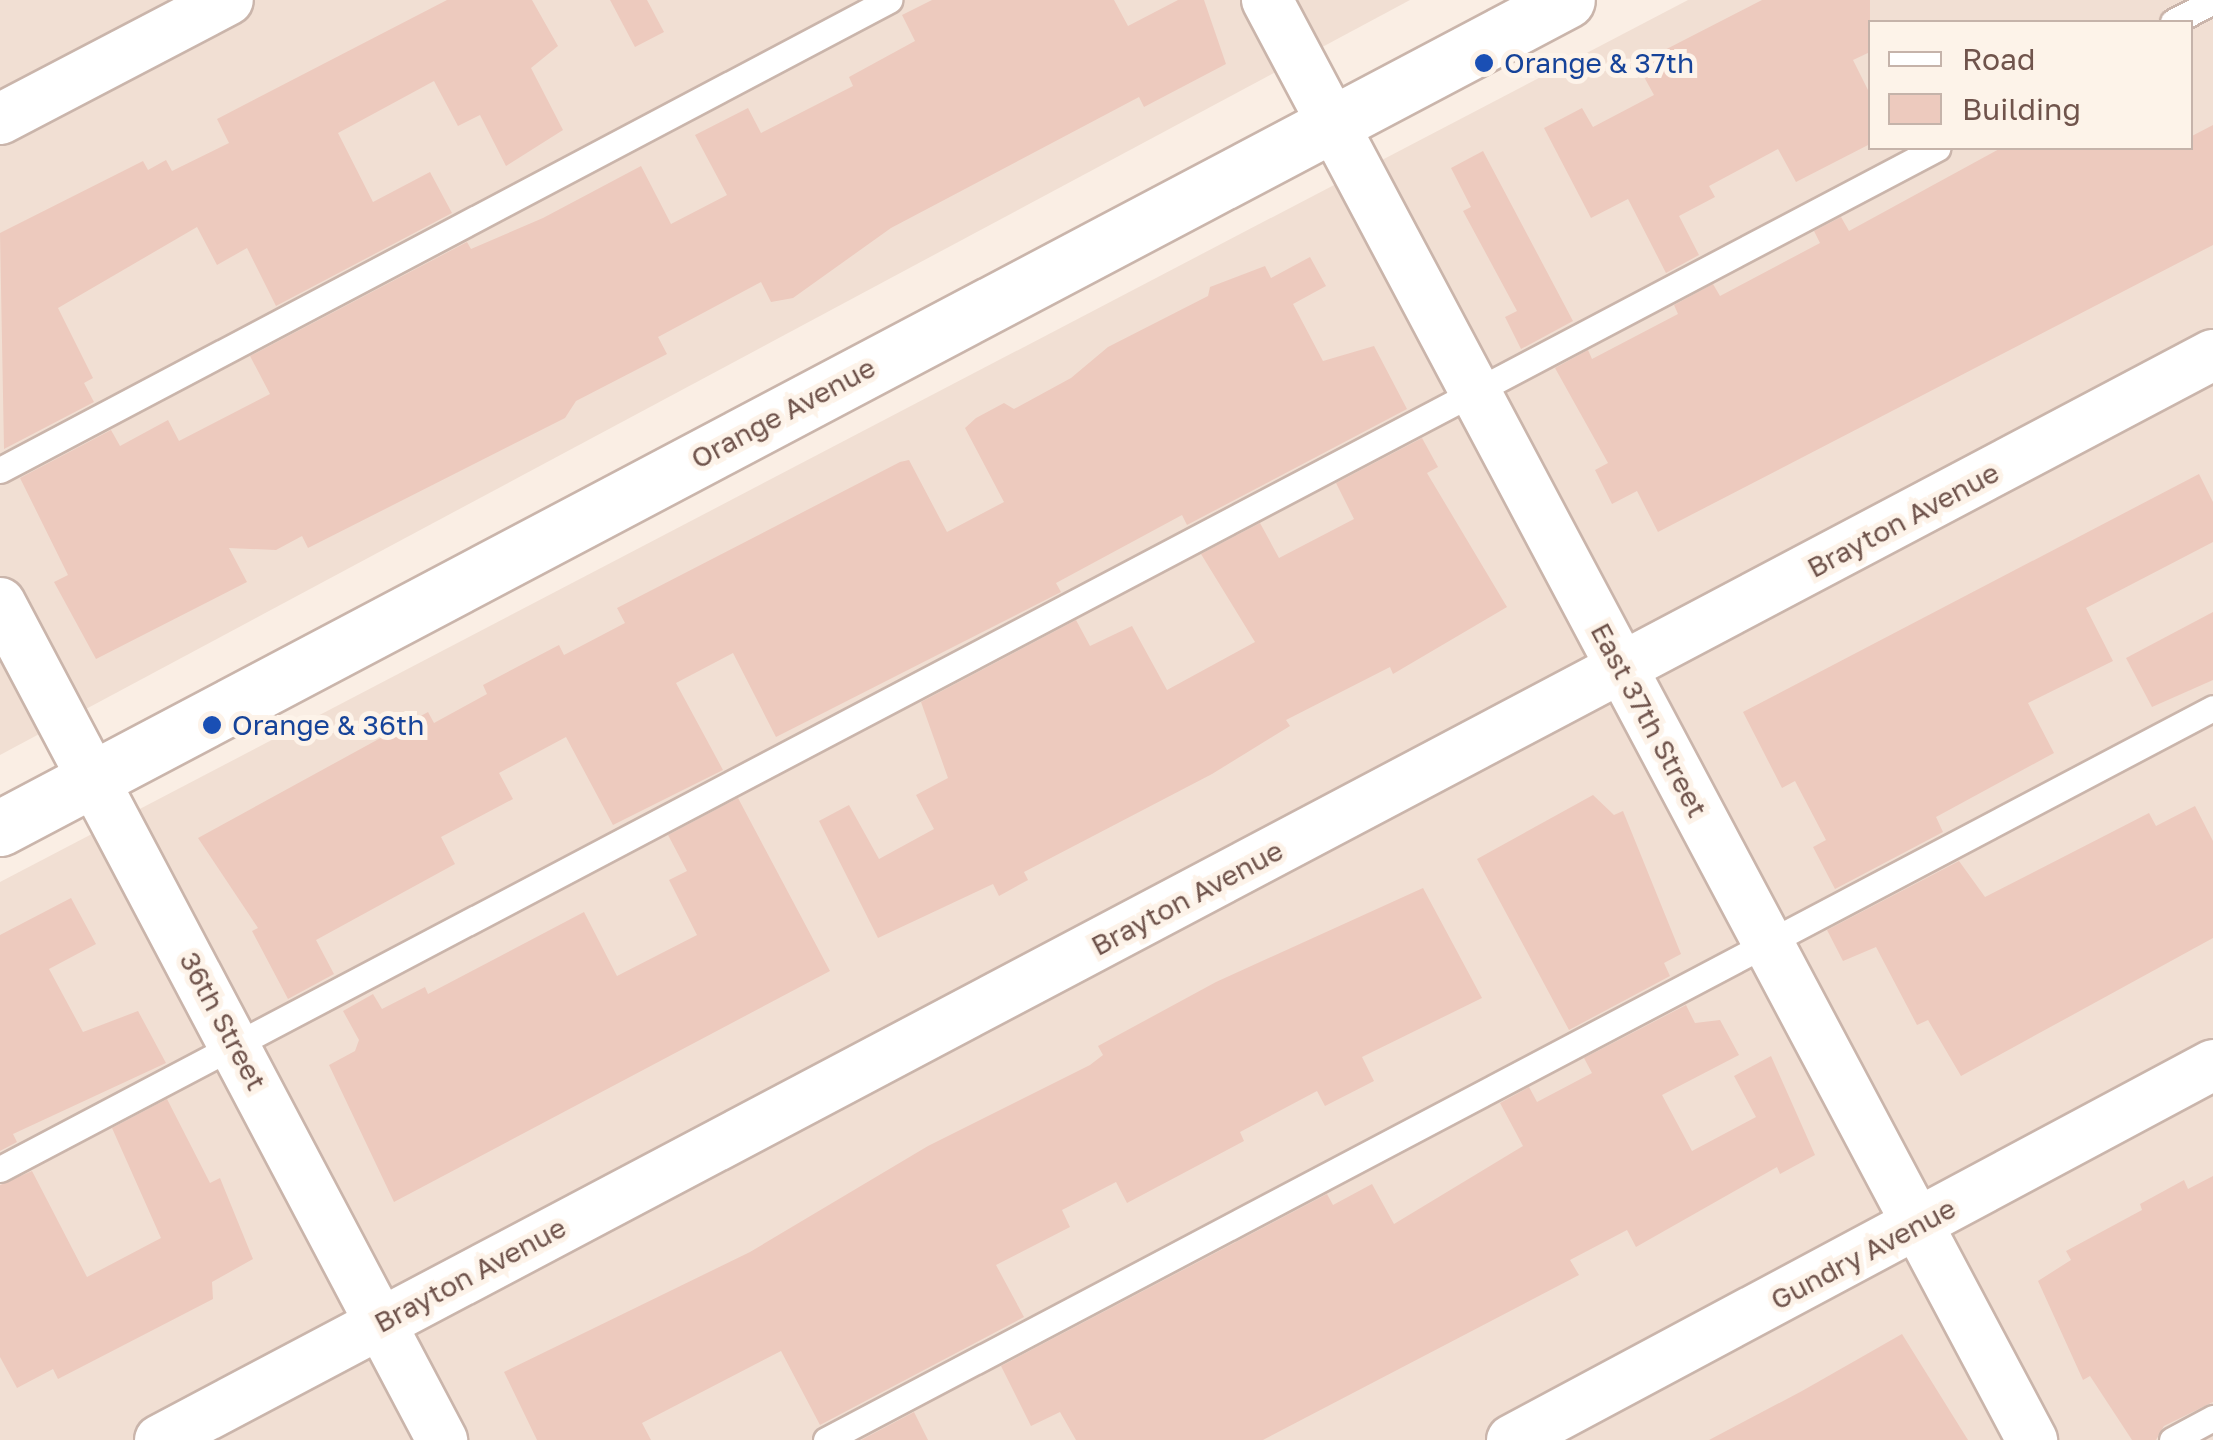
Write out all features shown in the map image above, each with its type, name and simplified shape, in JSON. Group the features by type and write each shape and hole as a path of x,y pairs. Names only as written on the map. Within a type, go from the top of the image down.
{"street":[{"path":"0,119 228,0"},
{"name":"East 37th Street","path":"1267,0 2032,1440"},
{"name":"Orange Avenue","path":"0,828 1567,0"},
{"name":"Brayton Avenue","path":"160,1440 2213,355"},
{"name":"36th Street","path":"0,603 442,1440"},
{"name":"Gundry Avenue","path":"1512,1440 2213,1065"}],"lane":[{"path":"0,470 889,0"},
{"path":"2176,20 2213,1"},
{"path":"0,1170 1933,150"},
{"path":"826,1440 1769,946 2213,708"},
{"path":"2172,1440 2213,1418"}],"shaded area":[{"path":"0,0 1410,0 0,755"},
{"path":"1688,0 2213,0 2213,1440 0,1440 0,882"}],"building":[{"path":"447,0 532,0 558,46 531,68 563,130 506,166 480,115 458,126 434,81 338,133 373,202 430,172 452,213 276,306 247,248 217,265 197,227 58,308 93,378 84,383 94,402 4,449 0,233 143,161 148,170 166,160 172,171 229,143 217,119"},
{"path":"610,0 647,0 664,32 635,47"},
{"path":"932,0 1114,0 1128,26 1178,0 1204,0 1226,64 1144,107 1139,97 891,228 793,298 771,302 761,282 658,337 667,354 576,401 565,418 308,548 302,536 276,550 229,548 247,582 96,659 54,582 68,575 20,478 111,430 120,446 168,420 179,441 270,394 250,356 467,242 471,249 543,218 641,166 671,224 727,195 695,135 748,108 761,133 853,86 849,77 915,41 902,15"},
{"path":"1762,0 1870,0 1868,53 1853,60 1868,90 1868,145 1796,182 1778,149 1709,186 1715,197 1679,216 1699,255 1666,273 1628,199 1591,218 1544,128 1582,108 1593,127 1654,95 1643,75 1656,68 1651,57"},
{"path":"2213,125 2213,245 1658,532 1637,491 1612,504 1595,470 1608,463 1555,368 1588,350 1592,359 1678,314 1674,305 1713,284 1720,296 1820,243 1814,231 1841,217 1849,231 1997,150 2193,150 2193,135"},
{"path":"1483,151 1573,321 1521,349 1505,317 1517,311 1463,211 1471,207 1451,168"},
{"path":"1310,257 1326,286 1293,304 1323,361 1374,346 1407,409 1187,525 1182,515 1056,583 1061,592 776,737 733,653 676,683 723,770 613,825 566,737 499,773 513,799 441,837 455,864 316,940 334,974 288,999 252,931 258,928 198,838 428,712 434,723 487,694 483,685 559,645 564,655 625,623 617,608 900,462 909,460 947,532 1004,502 965,428 976,418 1004,403 1014,409 1071,378 1108,347 1208,296 1210,287 1265,266 1271,278"},
{"path":"1422,438 1438,467 1427,473 1507,607 1393,674 1390,667 1286,720 1290,726 1212,774 1024,872 1028,880 999,896 993,884 878,938 819,821 849,805 879,859 934,829 916,795 948,778 921,702 1076,620 1090,646 1132,626 1167,690 1255,642 1201,554 1260,523 1279,558 1354,519 1336,483"},
{"path":"2199,474 2213,502 2213,542 2086,608 2113,661 2028,703 2054,753 1936,817 1943,832 1835,889 1813,847 1826,840 1795,781 1782,788 1743,712"},
{"path":"2213,612 2213,680 2152,707 2126,658"},
{"path":"1593,795 1614,815 1623,811 1681,954 1664,963 1670,976 1569,1030 1477,859"},
{"path":"738,798 830,971 394,1202 329,1065 355,1051 359,1040 343,1011 373,994 382,1009 425,987 428,994 584,912 617,976 697,935 669,880 687,871 668,835"},
{"path":"2195,806 2213,841 2213,938 1961,1076 1928,1020 1917,1025 1876,947 1843,961 1827,930 1959,861 1985,897 2149,813 2156,826"},
{"path":"1423,888 1482,998 1362,1057 1374,1081 1325,1106 1317,1091 1240,1132 1244,1141 1127,1203 1116,1182 1062,1210 1070,1227 996,1265 1024,1317 820,1425 781,1351 642,1423 651,1440 537,1440 504,1372 750,1252 928,1146 1090,1065 1103,1055 1098,1046 1216,982"},
{"path":"71,898 96,944 49,969 83,1032 138,1011 166,1063 13,1134 17,1142 0,1151 0,935"},
{"path":"1686,1005 1695,1023 1720,1020 1739,1055 1662,1095 1692,1151 1756,1117 1734,1076 1771,1056 1815,1155 1780,1174 1777,1167 1636,1247 1627,1230 1570,1260 1579,1275 1263,1440 1076,1440 1060,1412 1031,1426 1001,1366 1327,1194 1333,1205 1372,1184 1394,1224 1523,1146 1500,1103 1529,1087 1537,1102 1592,1073 1584,1058"},
{"path":"167,1099 210,1183 220,1178 253,1259 212,1282 213,1299 58,1379 53,1369 17,1388 0,1357 0,1185 32,1171 87,1277 161,1238 112,1128"},
{"path":"2213,1176 2213,1402 2164,1426 2156,1440 2132,1440 2090,1376 2083,1380 2038,1281 2071,1260 2066,1251 2142,1210 2140,1204 2184,1180 2188,1189"},
{"path":"1902,1334 1968,1440 1709,1440 1802,1391"},
{"path":"914,1412 928,1440 861,1440"}],"place":[{"name":"Orange & 37th","path":"1484,63"},
{"name":"Orange & 36th","path":"212,725"}]}
